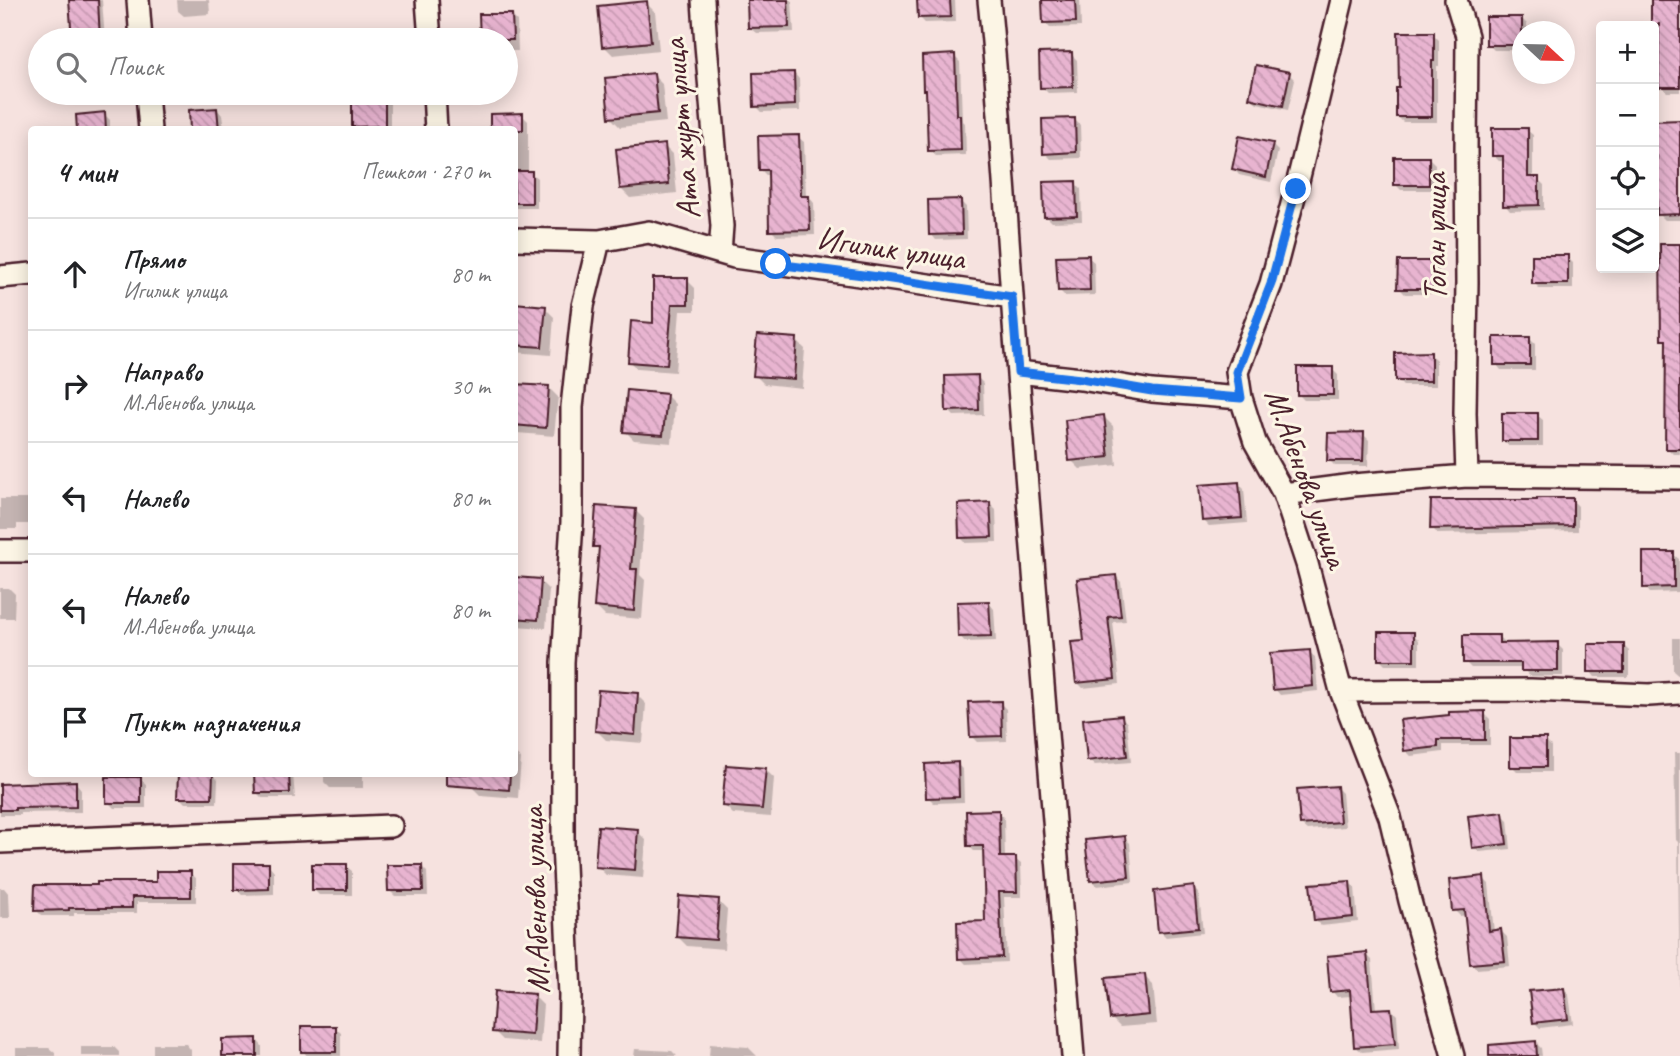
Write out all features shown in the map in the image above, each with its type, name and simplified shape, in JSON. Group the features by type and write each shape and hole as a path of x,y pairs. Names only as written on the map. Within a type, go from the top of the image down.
{"street":[{"path":"138,0 140,28"},
{"path":"427,0 429,28"},
{"name":"Ата журт улица","path":"703,0 722,226 720,253"},
{"path":"989,0 1073,1056"},
{"name":"М.Абенова улица","path":"1342,0 1271,284 1237,372 1241,398 1255,442 1284,494 1307,564 1341,691 1390,817 1453,1056"},
{"name":"Тоган улица","path":"1456,0 1467,36 1467,476"},
{"path":"148,105 150,126"},
{"path":"435,105 436,126"},
{"name":"Игилик улица","path":"518,239 599,241 649,232 734,257 1012,297"},
{"name":"М.Абенова улица","path":"569,1056 570,995 563,843 563,662 572,523 572,407 583,306 599,241"},
{"path":"0,277 28,274"},
{"path":"1018,372 1152,391 1241,398"},
{"path":"1284,494 1353,485 1467,476 1680,478"},
{"path":"0,551 28,551"},
{"path":"1341,691 1531,690 1649,695 1680,693"},
{"path":"0,842 391,826"}],"building":[{"path":"69,0 98,0 99,28 71,28"},
{"path":"747,0 788,0 789,27 748,28"},
{"path":"917,0 950,0 951,17 918,18"},
{"path":"1042,0 1075,0 1076,22 1043,23"},
{"path":"1651,0 1680,0 1680,87 1659,87 1659,21 1651,21"},
{"path":"647,1 651,42 602,47 598,6"},
{"path":"479,14 512,14 513,28 480,28"},
{"path":"1486,17 1522,17 1522,21 1512,21 1512,45 1486,45"},
{"path":"1398,32 1434,32 1432,117 1396,117 1396,88 1399,88"},
{"path":"1072,52 1073,87 1040,88 1039,53"},
{"path":"955,54 961,150 928,151 922,56"},
{"path":"1256,65 1290,72 1283,106 1249,98"},
{"path":"794,72 795,105 754,107 753,73"},
{"path":"654,73 658,113 609,118 605,78"},
{"path":"352,105 385,105 385,126 352,126"},
{"path":"217,108 219,126 190,126 189,110"},
{"path":"105,112 106,126 77,126 76,115"},
{"path":"523,113 523,130 518,130 518,126 490,126 490,114"},
{"path":"1075,118 1076,152 1043,154 1042,119"},
{"path":"1680,120 1680,214 1659,215 1659,121"},
{"path":"1492,128 1528,128 1528,177 1539,177 1539,205 1503,206 1503,156 1492,156"},
{"path":"799,135 801,196 809,196 810,230 769,231 768,170 759,170 758,136"},
{"path":"1239,136 1273,143 1266,177 1232,169"},
{"path":"665,144 669,184 620,189 616,149"},
{"path":"1394,157 1429,157 1429,185 1394,185"},
{"path":"518,171 532,171 532,203 518,203"},
{"path":"1076,181 1077,216 1044,217 1043,182"},
{"path":"961,199 962,234 929,235 928,200"},
{"path":"1660,244 1680,244 1680,449 1665,449 1666,340 1661,340"},
{"path":"1089,255 1090,290 1058,291 1056,256"},
{"path":"1532,255 1568,255 1568,284 1532,284"},
{"path":"1398,261 1434,261 1433,289 1397,289"},
{"path":"653,278 688,278 688,304 672,304 667,365 628,362 631,321 653,323"},
{"path":"518,303 546,306 542,347 518,345"},
{"path":"757,335 797,338 794,379 753,376"},
{"path":"1494,337 1530,337 1530,365 1494,365"},
{"path":"1431,352 1431,381 1395,381 1395,353"},
{"path":"1297,367 1333,367 1333,395 1297,395"},
{"path":"978,375 979,410 946,411 945,376"},
{"path":"518,384 549,386 546,428 518,425"},
{"path":"627,390 667,394 663,435 623,432"},
{"path":"1502,413 1538,413 1538,441 1502,441"},
{"path":"1104,415 1109,457 1069,461 1065,420"},
{"path":"1364,432 1363,461 1327,461 1328,433"},
{"path":"1239,482 1242,518 1202,521 1199,485"},
{"path":"1573,498 1573,526 1430,529 1431,500"},
{"path":"990,502 992,537 959,538 958,504"},
{"path":"596,506 636,509 631,569 637,569 634,611 594,607 599,547 593,547"},
{"path":"1643,552 1674,552 1674,587 1643,588"},
{"path":"1116,575 1121,616 1108,617 1115,679 1076,683 1071,642 1084,641 1077,579"},
{"path":"518,577 541,579 538,620 518,618"},
{"path":"989,601 991,636 958,637 957,602"},
{"path":"1378,632 1414,632 1414,660 1378,660"},
{"path":"1463,635 1499,635 1499,643 1558,642 1558,671 1521,671 1521,663 1463,663"},
{"path":"1588,644 1624,644 1624,672 1588,672"},
{"path":"1310,650 1313,686 1273,690 1270,653"},
{"path":"598,690 638,693 635,735 595,731"},
{"path":"1001,701 1002,736 970,737 968,702"},
{"path":"1485,711 1485,740 1438,740 1438,747 1404,751 1400,720 1449,715 1449,712"},
{"path":"1122,715 1127,756 1087,761 1083,719"},
{"path":"1510,738 1546,738 1546,767 1510,767"},
{"path":"958,762 959,797 926,798 925,764"},
{"path":"726,765 766,768 762,809 722,806"},
{"path":"106,777 141,777 141,803 106,803"},
{"path":"178,777 213,777 212,798 177,798"},
{"path":"254,777 289,777 290,793 255,793"},
{"path":"446,777 510,777 509,790 446,785"},
{"path":"76,781 76,807 0,810 0,784"},
{"path":"1337,786 1340,822 1300,825 1297,789"},
{"path":"999,810 1000,857 1016,857 1017,892 999,892 1002,957 958,959 957,922 985,921 983,846 967,846 966,811"},
{"path":"1503,812 1507,844 1472,848 1468,816"},
{"path":"598,826 638,829 635,870 595,867"},
{"path":"1125,836 1129,877 1090,881 1085,840"},
{"path":"234,863 269,863 269,889 234,890"},
{"path":"312,864 347,864 347,890 312,890"},
{"path":"387,865 422,865 423,891 388,891"},
{"path":"156,871 191,871 191,897 132,897 132,908 34,911 35,885 156,882"},
{"path":"1484,876 1489,931 1501,929 1505,961 1470,964 1464,910 1452,911 1449,880"},
{"path":"1350,881 1353,917 1314,921 1310,884"},
{"path":"1194,886 1198,928 1158,932 1154,891"},
{"path":"679,896 719,899 716,940 676,937"},
{"path":"1367,952 1372,1009 1391,1008 1395,1044 1354,1047 1350,990 1330,992 1327,956"},
{"path":"1145,974 1149,1015 1110,1019 1105,978"},
{"path":"1564,988 1568,1019 1533,1023 1529,991"},
{"path":"495,991 535,994 532,1035 492,1032"},
{"path":"301,1026 336,1026 336,1052 301,1052"},
{"path":"257,1038 257,1056 222,1056 222,1039"},
{"path":"1536,1041 1537,1056 1489,1056 1489,1045"}],"route":[{"path":"776,264 1012,297 1018,372 1152,391 1241,398 1237,372 1271,284 1296,189"}]}
